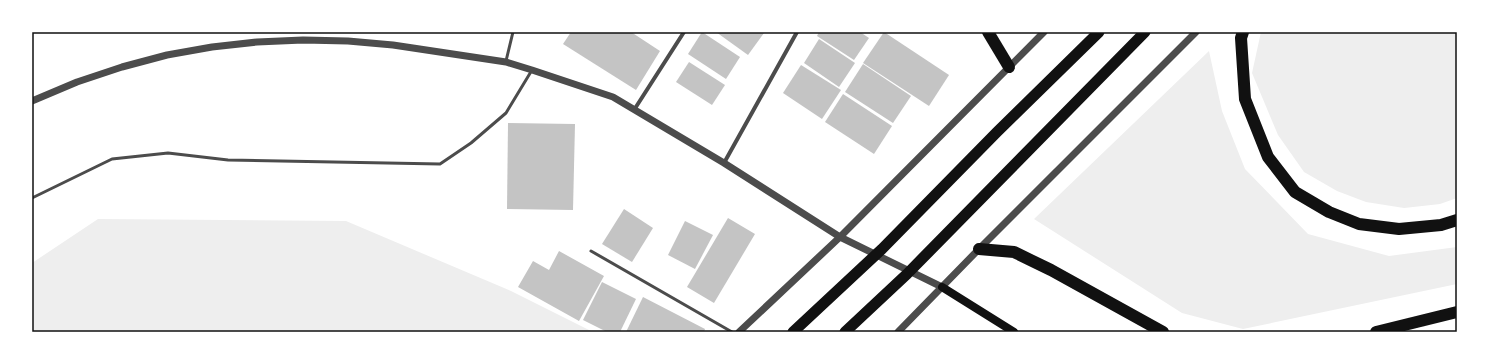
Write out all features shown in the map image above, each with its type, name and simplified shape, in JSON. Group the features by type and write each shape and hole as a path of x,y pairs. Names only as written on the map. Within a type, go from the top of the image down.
{"highway":[{"path":"988,32 1009,67"},
{"path":"793,332 882,248 1098,32"},
{"path":"845,332 907,274 1145,32"},
{"path":"1243,32 1241,38 1244,99 1268,157 1295,192 1330,212 1359,224 1399,228 1441,225 1457,220"},
{"path":"979,249 1014,252 1051,270 1164,332"},
{"path":"1376,332 1457,312"}],"main road":[{"path":"942,287 1014,332"}],"street":[{"path":"634,110 684,32"},
{"path":"724,163 797,32"},
{"path":"739,332 840,237 1044,32"},
{"path":"898,332 1196,32"},
{"path":"32,101 77,82 122,67 204,48 257,42 303,40 348,41 393,45 506,62 613,97 724,163 840,237 942,287"}],"lane":[{"path":"506,62 513,32"},
{"path":"32,198 112,159 168,153 228,160 440,164 471,142 506,112 532,70"},
{"path":"591,251 732,332"}],"shaded area":[{"path":"1261,32 1457,32 1457,198 1440,204 1404,208 1366,202 1337,191 1304,172 1278,135 1252,73"},
{"path":"1209,51 1222,111 1245,169 1308,234 1389,256 1457,247 1457,284 1243,329 1182,313 1034,219"},
{"path":"98,219 346,221 511,291 593,332 32,332 32,263"}],"building":[{"path":"571,32 631,32 660,51 636,90 563,44"},
{"path":"702,32 740,57 726,79 688,54"},
{"path":"716,32 763,32 764,33 748,55"},
{"path":"819,32 860,32 869,38 854,60 817,36"},
{"path":"884,32 949,75 929,106 863,63"},
{"path":"819,39 855,63 839,87 804,63"},
{"path":"689,62 725,85 712,105 676,82"},
{"path":"863,64 911,96 893,123 845,92"},
{"path":"801,65 841,90 822,119 783,93"},
{"path":"843,94 892,126 874,154 825,122"},
{"path":"508,123 575,124 573,210 507,209"},
{"path":"624,209 653,228 632,262 602,244"},
{"path":"728,218 755,234 714,303 687,287"},
{"path":"685,221 713,235 695,269 668,255"},
{"path":"559,251 604,276 579,321 518,287 533,261 549,270"},
{"path":"602,282 636,299 620,332 607,332 583,320"},
{"path":"643,297 705,329 704,332 626,332"}]}
